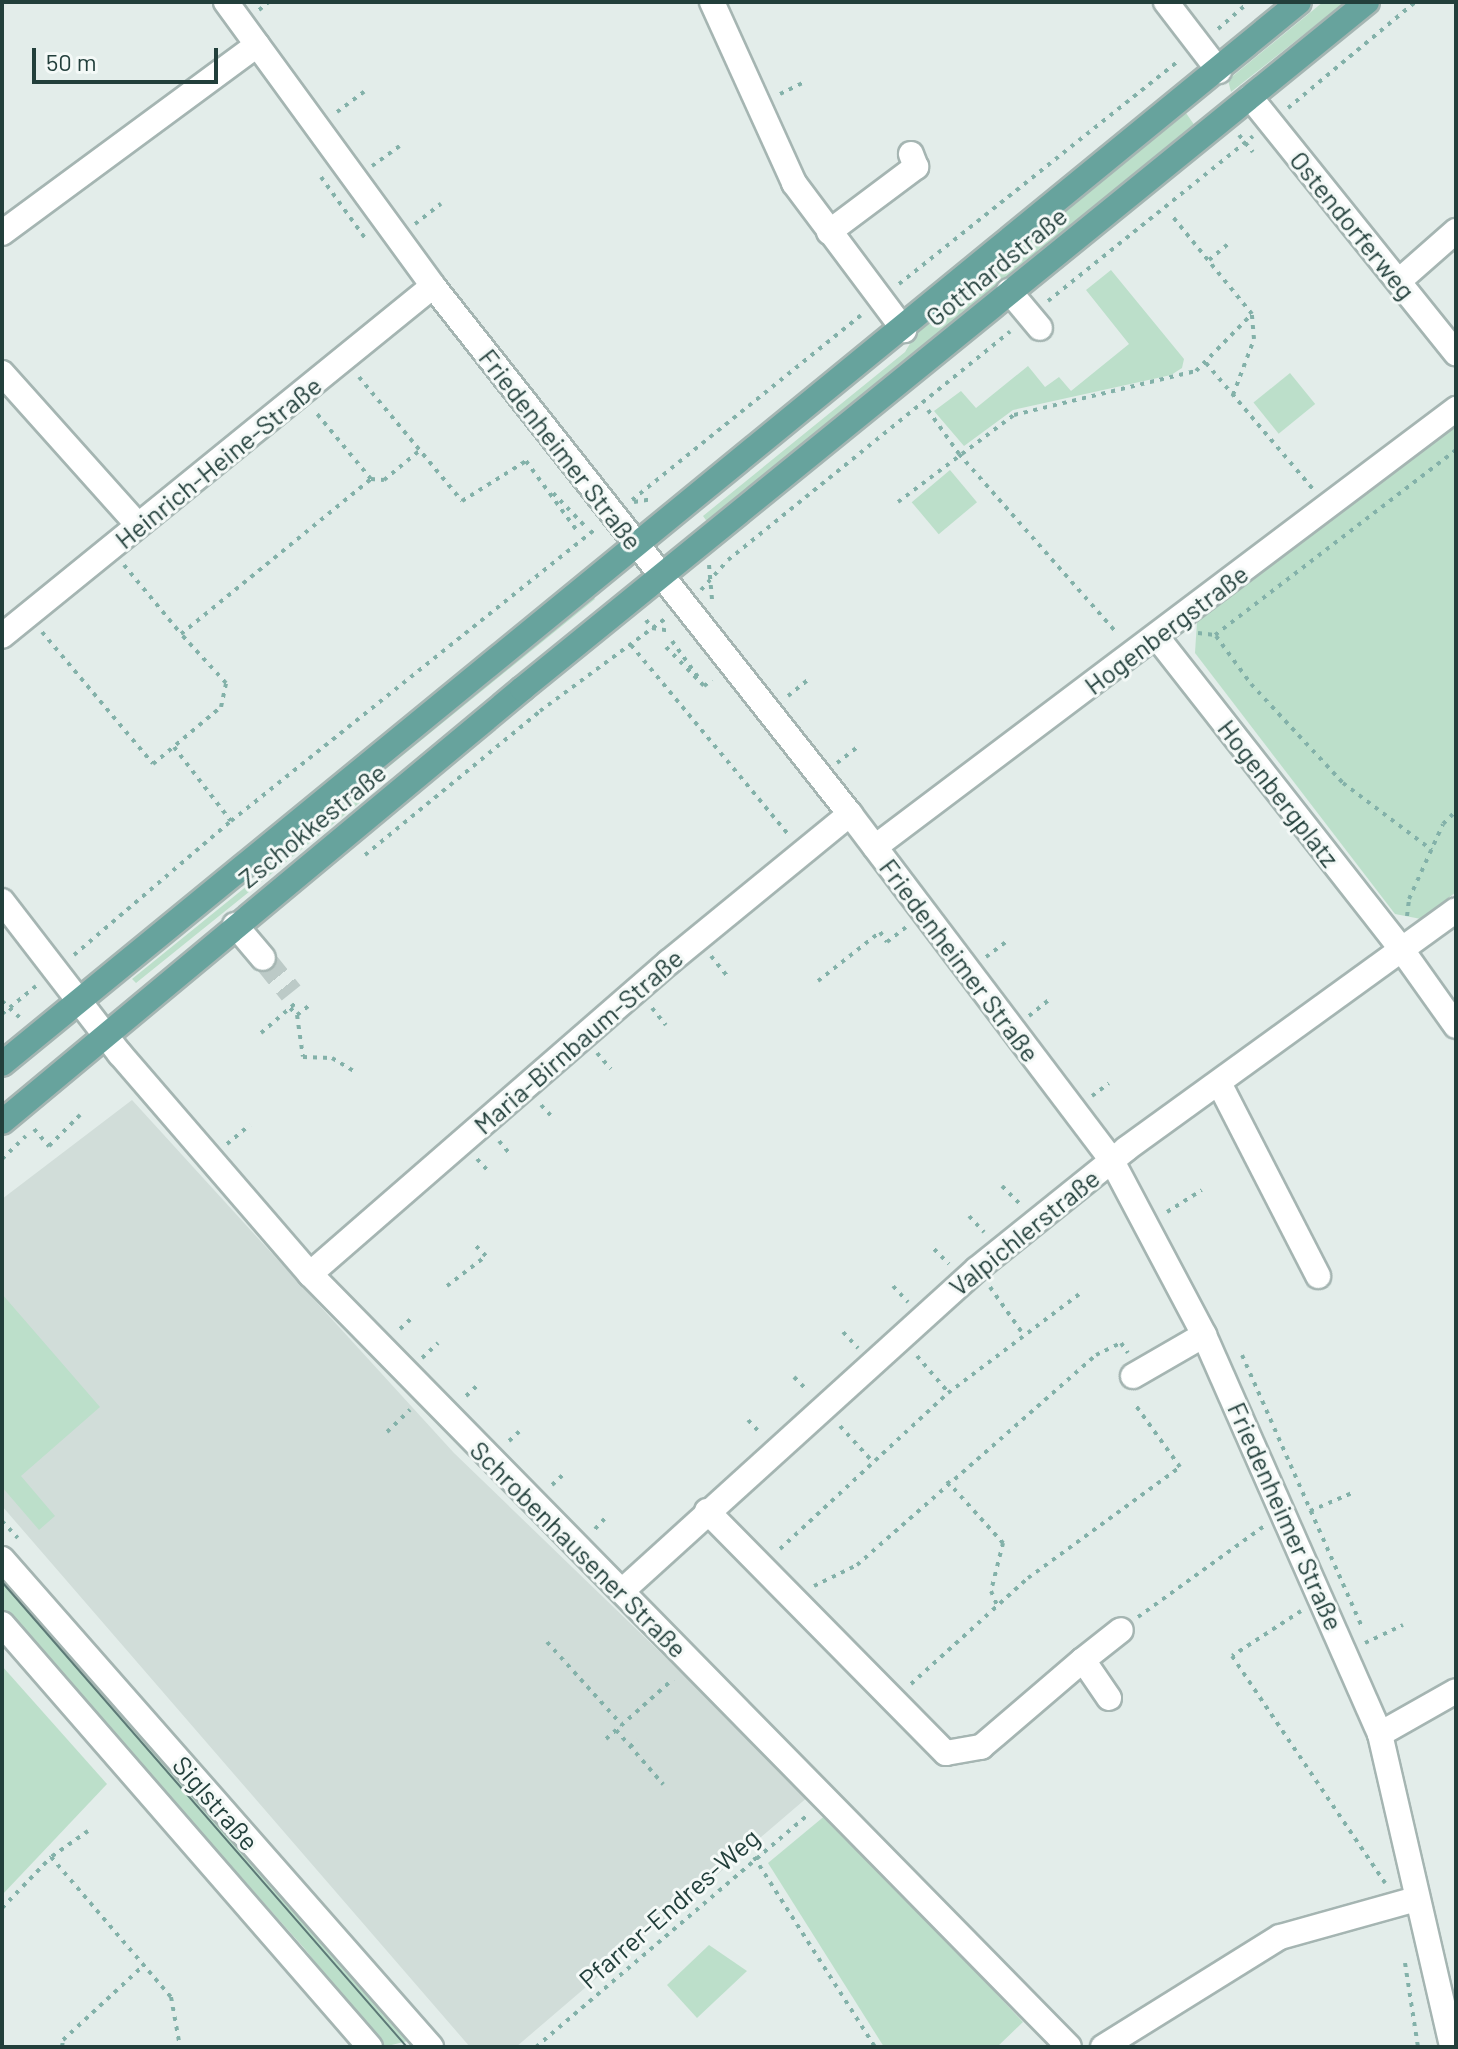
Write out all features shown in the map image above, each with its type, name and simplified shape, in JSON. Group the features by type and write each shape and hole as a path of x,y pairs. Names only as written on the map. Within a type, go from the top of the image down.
{"main road":[{"name":"Gotthardstraße","path":"637,546 904,330 1299,2"},
{"name":"Gotthardstraße","path":"661,576 1367,2"},
{"name":"Zschokkestraße","path":"2,1064 78,998 637,546"},
{"name":"Zschokkestraße","path":"2,1122 235,925 661,576"}],"street":[{"name":"Friedenheimer Straße","path":"226,2 433,286 875,847 915,920 1112,1161 1204,1335 1278,1526 1346,1652 1380,1734 1402,1900 1452,2047"},
{"path":"712,2 794,183 904,330"},
{"path":"1166,2 1219,71"},
{"path":"2,233 257,45"},
{"name":"Ostendorferweg","path":"1250,97 1456,353"},
{"path":"829,232 916,167 911,154"},
{"path":"1399,281 1456,231"},
{"name":"Heinrich-Heine-Straße","path":"2,636 302,396 433,286"},
{"path":"1009,291 1040,328"},
{"path":"2,373 138,525"},
{"name":"Hogenbergstraße","path":"875,847 1456,409"},
{"name":"Hogenbergplatz","path":"1156,636 1402,950 1456,1026"},
{"name":"Maria-Birnbaum-Straße","path":"310,1274 658,971 850,814"},
{"name":"Schrobenhausener Straße","path":"2,901 105,1035 310,1274 426,1395 829,1799 1069,2047"},
{"name":"Valpichlerstraße","path":"622,1591 977,1269 1112,1161 1456,910"},
{"path":"235,925 263,958"},
{"path":"1219,1083 1318,1276"},
{"path":"1137,1374 1204,1335"},
{"path":"707,1511 946,1753 981,1747 1121,1630"},
{"name":"Siglstraße","path":"2,1559 431,2047"},
{"name":"Siglstraße","path":"2,1624 370,2047"},
{"path":"1083,1660 1109,1698"},
{"path":"1380,1734 1456,1691"},
{"path":"1103,2047 1280,1937 1402,1900"}],"path":[{"path":"628,503 1249,2"},
{"path":"317,127 364,92"},
{"path":"354,178 400,146"},
{"path":"414,224 441,204"},
{"path":"1172,216 1252,314 1254,339 1233,395"},
{"path":"1209,260 1229,243"},
{"path":"898,502 1014,415 1164,382 1206,363 1252,314"},
{"path":"345,360 462,501 526,461 578,532"},
{"path":"1206,363 1328,506"},
{"path":"302,396 371,479"},
{"path":"928,410 959,454 1135,653"},
{"path":"1156,636 1184,631 1215,635 1456,450"},
{"path":"181,634 371,479 384,480 419,451"},
{"path":"550,490 557,480"},
{"path":"550,490 561,497 585,526"},
{"path":"2,1014 231,821 579,543"},
{"path":"27,615 153,764 221,707 226,683 181,634 111,548"},
{"path":"361,858 652,628"},
{"path":"675,633 720,689"},
{"path":"1215,635 1251,684 1343,783 1432,850"},
{"path":"672,641 701,682"},
{"path":"630,645 804,852"},
{"path":"666,647 704,686 712,679"},
{"path":"174,747 231,821"},
{"path":"1409,899 1432,850 1456,811"},
{"path":"896,915 915,920"},
{"path":"913,938 915,920"},
{"path":"818,981 880,932 887,942 915,920"},
{"path":"2,1001 18,1017"},
{"path":"261,1033 298,1001"},
{"path":"297,1015 311,1004"},
{"path":"290,1008 297,1015 303,1057 332,1058 354,1071"},
{"path":"49,1146 52,1139 80,1115"},
{"path":"2,1159 45,1119"},
{"path":"34,1129 49,1146"},
{"path":"49,1146 57,1144"},
{"path":"1157,1219 1202,1190"},
{"path":"447,1286 486,1256 476,1246"},
{"path":"977,1269 1023,1334"},
{"path":"762,1567 871,1460 948,1393 1082,1292"},
{"path":"900,1336 948,1393"},
{"path":"792,1597 857,1565 947,1481 1113,1344 1121,1343 1137,1374"},
{"path":"387,1432 426,1395"},
{"path":"893,1700 1066,1547 1180,1467 1134,1403"},
{"path":"823,1407 871,1460"},
{"path":"947,1481 1003,1543 991,1591 997,1605"},
{"path":"1121,1630 1278,1526 1352,1493"},
{"path":"1312,1621 1306,1608 1232,1656 1402,1900"},
{"path":"1346,1652 1403,1625"},
{"path":"547,1642 622,1725"},
{"path":"606,1739 692,1661"},
{"path":"2,1719 2,1750"},
{"path":"616,1730 663,1784"},
{"path":"630,1747 637,1740"},
{"name":"Pfarrer-Endres-Weg","path":"536,2047 754,1857 829,1799"},
{"path":"2,1908 51,1857 88,1831"},
{"path":"51,1857 171,1997 180,2047"},
{"path":"754,1857 875,2047"},
{"path":"1387,1867 1402,1900"},
{"path":"1403,1947 1418,2047"},
{"path":"62,2047 63,2040 144,1965"}],"shaded area":[{"path":"132,1100 454,1453 809,1796 516,2047 470,2047 2,1506 2,1199"}],"green space":[{"path":"1323,2 1345,2 1231,92 1228,80"},
{"path":"1186,113 1195,126 708,523 703,516 905,352 917,332"},
{"path":"1111,270 1184,359 1182,368 1171,375 1013,410 964,446 934,411 961,391 976,408 1028,366 1045,387 1059,377 1071,391 1129,344 1086,290"},
{"path":"1290,373 1315,404 1279,434 1253,403"},
{"path":"1456,423 1456,892 1421,919 1395,914 1195,653 1197,622"},
{"path":"950,470 977,502 939,534 912,502"},
{"path":"591,594 595,599 381,773 363,800 136,983 132,979 253,881 272,853"},
{"path":"2,1294 100,1407 21,1476 55,1516 39,1530 2,1487"},
{"path":"2,1572 408,2041 383,2047 304,1948 2,1608"},
{"path":"2,1666 107,1784 2,1895"},
{"path":"827,1814 1023,2022 997,2047 884,2047 768,1863"},
{"path":"709,1945 747,1971 697,2018 667,1985"}],"tunnel":[{"path":"263,958 291,993"}],"tram line":[{"path":"2,1582 407,2047"}]}
